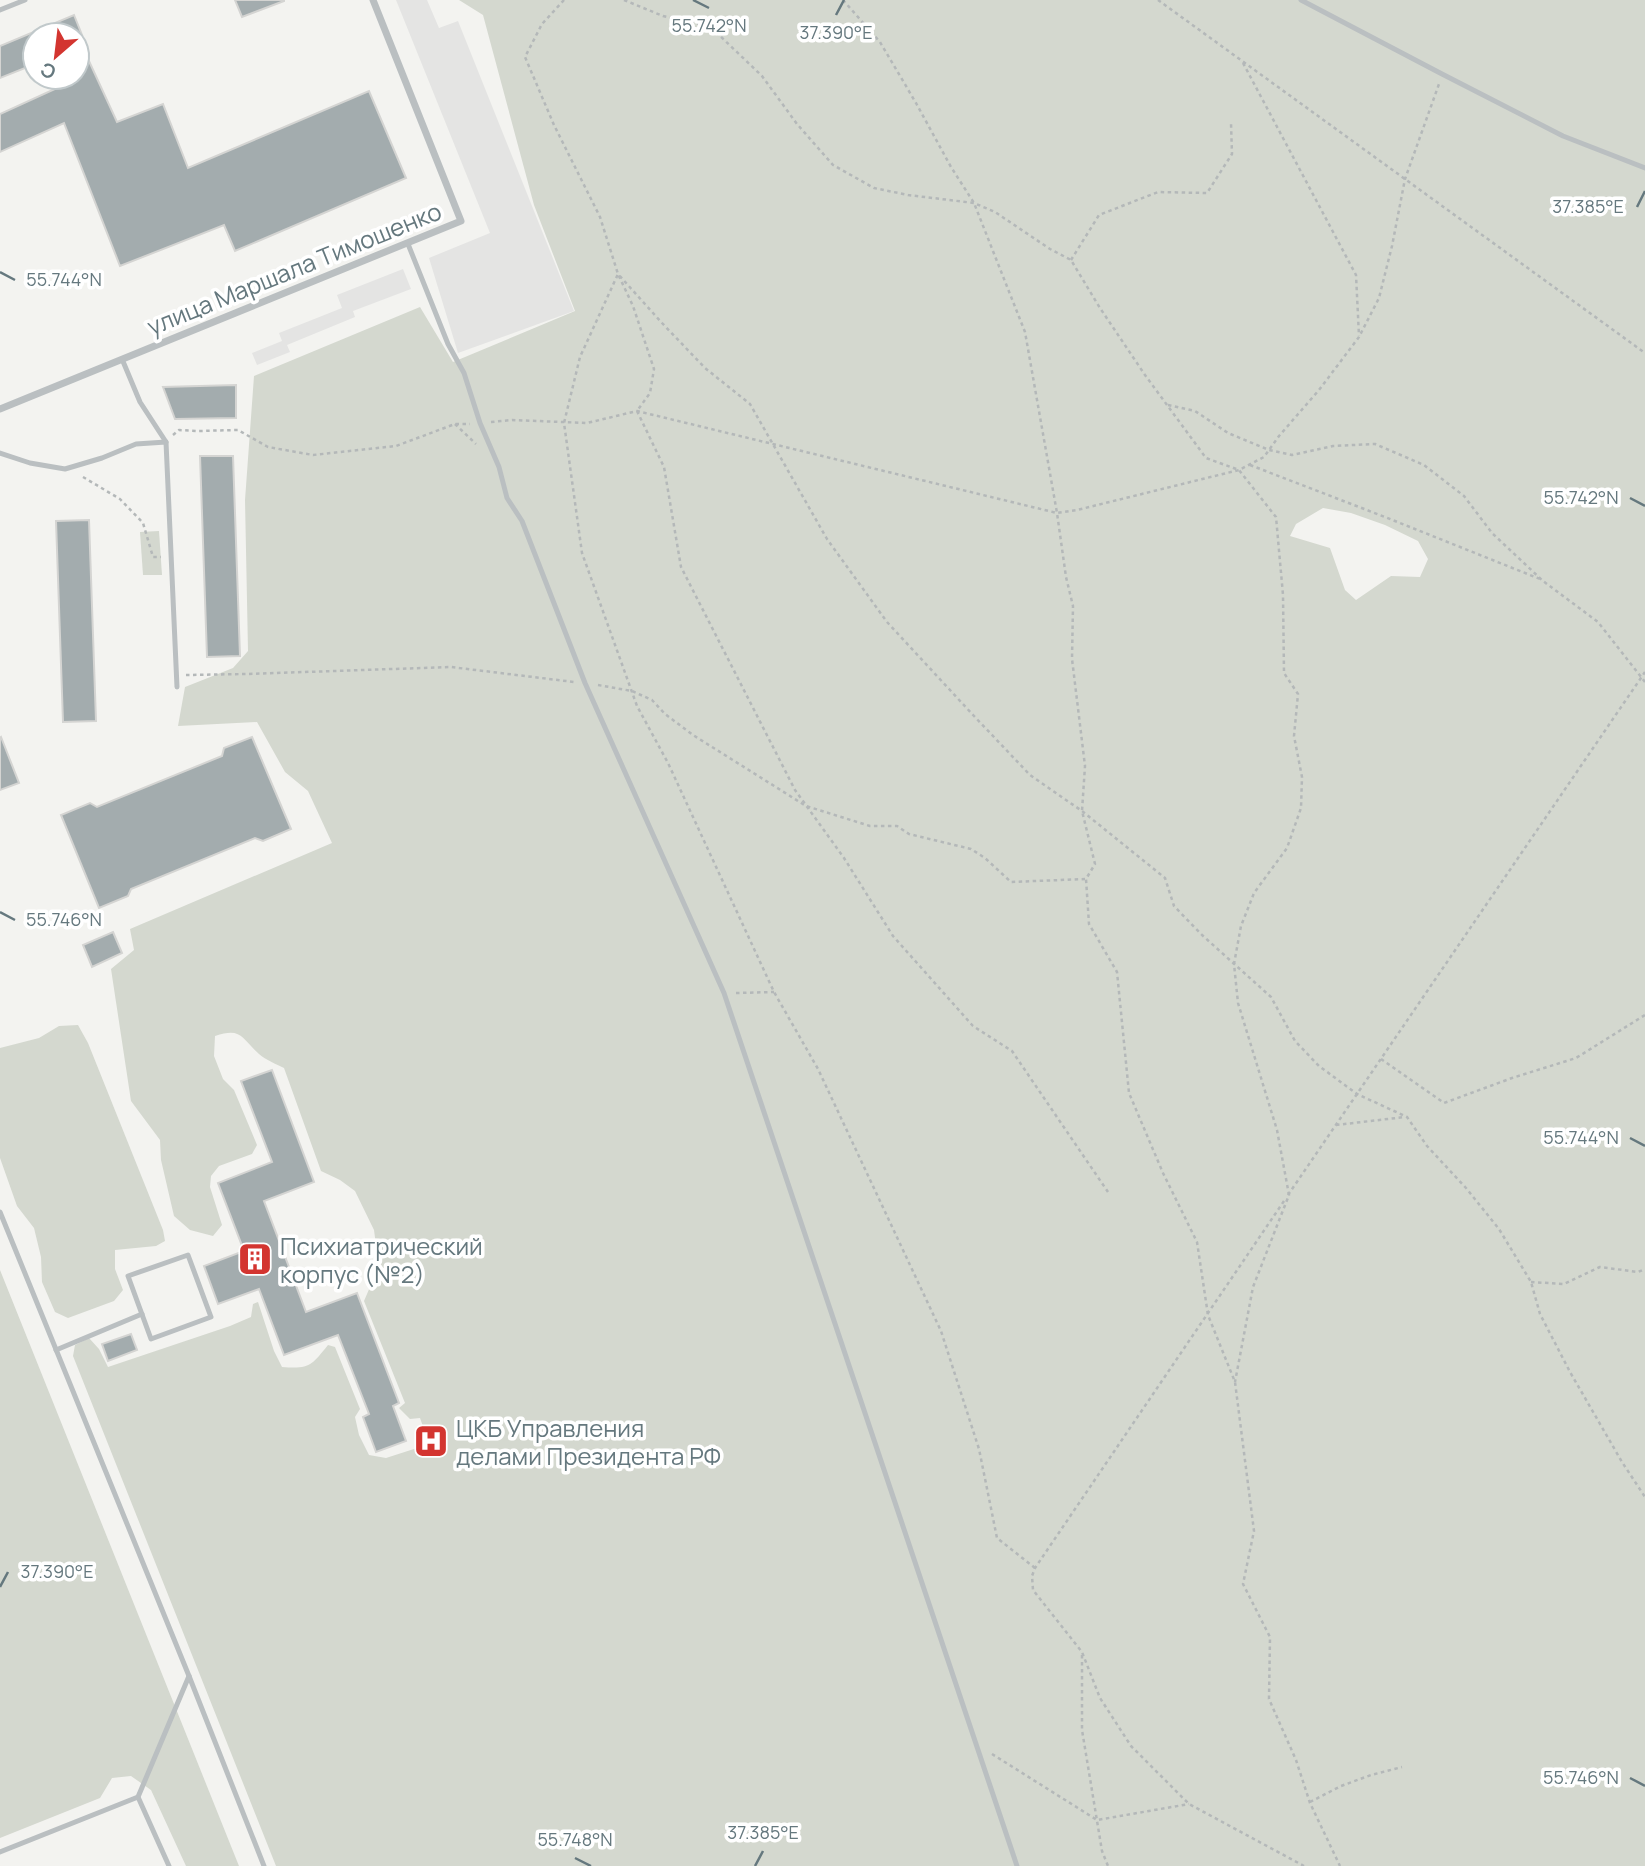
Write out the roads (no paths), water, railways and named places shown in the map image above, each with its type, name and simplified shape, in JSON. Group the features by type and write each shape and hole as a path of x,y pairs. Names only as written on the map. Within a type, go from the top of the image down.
{"street":[{"name":"улица Маршала Тимошенко","path":"0,409 461,221 373,0"}],"lane":[{"path":"0,10 25,0"},
{"path":"1301,0 1563,136 1645,168"},
{"path":"408,244 448,344 464,373 480,423 499,467 507,498 522,521 585,683 724,993 1017,1866"},
{"path":"122,359 140,402 166,442 177,687"},
{"path":"0,453 30,463 65,469 136,444 166,442"},
{"path":"0,1212 264,1866"},
{"path":"188,1255 211,1317 151,1339 142,1314 128,1276 188,1255"},
{"path":"56,1350 142,1314"},
{"path":"0,1852 138,1797 188,1676"},
{"path":"138,1797 169,1866"}],"place":[{"name":"Психиатрический корпус (№2)","path":"255,1259"},
{"name":"ЦКБ Управления делами Президента РФ","path":"431,1441"}]}
